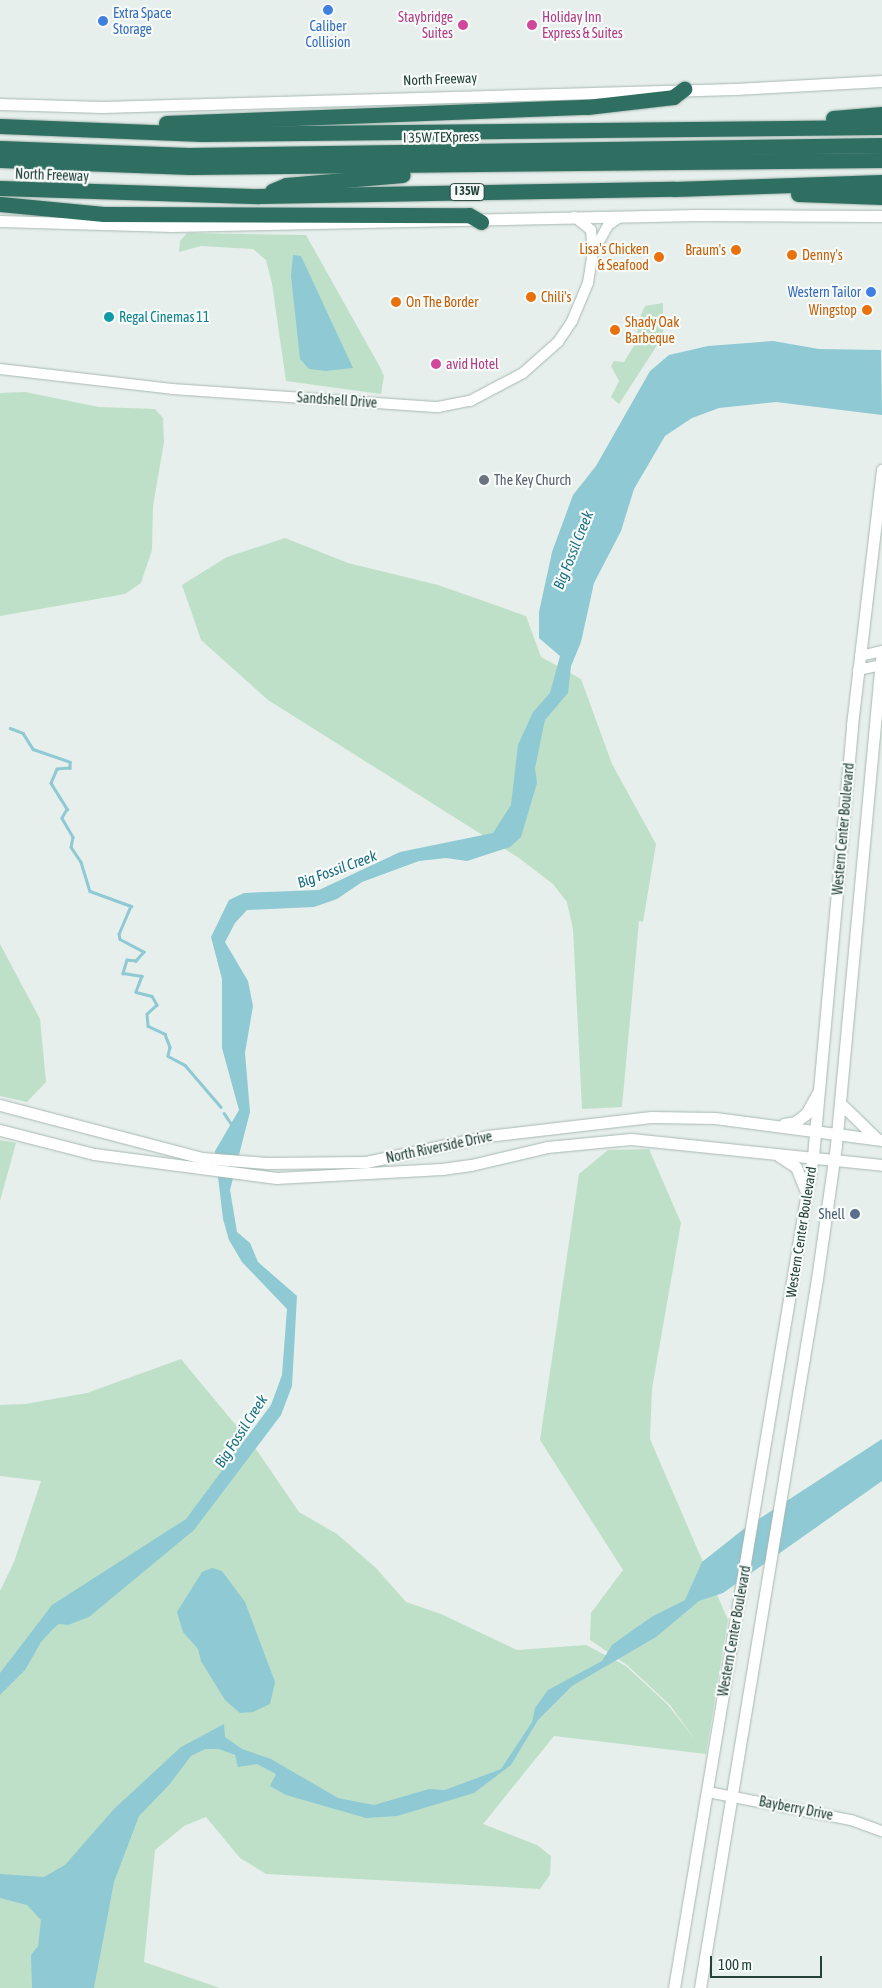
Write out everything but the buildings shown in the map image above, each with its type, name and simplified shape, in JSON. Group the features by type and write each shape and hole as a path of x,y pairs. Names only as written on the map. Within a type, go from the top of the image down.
{"highway":[{"path":"18,127 31,120 174,123 587,107 673,97 684,89"},
{"path":"776,127 793,121 882,114"},
{"path":"0,126 202,134 882,127"},
{"name":"I 35W TEXpress","path":"0,148 199,155 882,145"},
{"name":"I 35W TEXpress","path":"0,160 190,167 558,165 882,160"},
{"path":"259,196 293,184 558,165"},
{"name":"North Freeway","path":"0,188 259,196 674,189 882,182"},
{"path":"674,189 700,195 882,197"},
{"path":"0,204 104,214 470,215 481,222"}],"main road":[{"name":"North Freeway","path":"0,104 102,107 882,81"},
{"path":"0,221 123,226 481,222 575,217 717,215 882,216"},
{"name":"Western Center Boulevard","path":"674,1988 813,1156 821,1086 858,670 882,470"},
{"name":"Western Center Boulevard","path":"700,1988 733,1796 838,1134 882,658"},
{"path":"777,1125 795,1122 806,1114 821,1086"},
{"name":"North Riverside Drive","path":"0,1104 208,1158 256,1162 366,1162 464,1140 650,1117 715,1118 880,1140"},
{"path":"841,1104 860,1126 880,1140"},
{"name":"North Riverside Drive","path":"0,1130 94,1154 256,1176 335,1177 442,1169 471,1166 546,1147 631,1139 882,1164"},
{"path":"773,1154 796,1167 802,1176 806,1193"}],"street":[{"name":"Sandshell Drive","path":"575,217 590,230 594,253"},
{"name":"Sandshell Drive","path":"0,369 172,389 438,407 470,402 523,373 558,342 583,300 594,253 602,232 620,217"},
{"path":"860,656 882,658"},
{"path":"858,670 882,658"},
{"name":"Bayberry Drive","path":"708,1792 851,1820 882,1831"}],"green space":[{"path":"187,233 306,235 380,367 384,376 381,394 286,381 272,284 266,260 253,249 201,246 179,252 180,241"},
{"path":"663,303 663,336 619,404 611,397 619,381 611,366 614,361 624,362 635,344 640,317 645,306"},
{"path":"25,392 99,407 155,409 163,418 164,442 153,506 152,550 141,583 125,594 0,616 0,393"},
{"path":"285,538 348,563 438,585 526,616 541,657 581,679 612,764 656,844 643,922 639,921 622,1107 582,1109 573,929 567,902 553,884 519,858 268,700 201,640 182,585 227,557"},
{"path":"0,944 40,1019 46,1082 27,1102 0,1096"},
{"path":"0,1140 16,1143 0,1201"},
{"path":"649,1149 681,1223 652,1389 650,1439 728,1620 706,1754 554,1736 483,1824 537,1845 551,1856 550,1875 540,1889 266,1874 240,1858 206,1817 184,1826 155,1850 144,1962 220,1988 0,1988 0,1591 14,1562 41,1481 0,1476 0,1405 25,1404 87,1393 181,1359 258,1452 299,1512 337,1534 376,1568 406,1602 441,1614 517,1650 586,1645 626,1666 668,1705 696,1741 670,1705 627,1665 590,1640 591,1613 623,1570 540,1440 579,1174 608,1150"}],"water":[{"path":"293,255 301,256 353,368 326,371 309,369 300,359 291,276"},
{"name":"Big Fossil Creek","path":"773,341 819,349 881,350 882,415 776,402 719,408 692,418 665,436 634,489 621,531 594,583 581,642 571,666 568,693 545,720 535,768 537,783 521,837 510,847 467,861 446,858 419,861 362,882 337,899 314,907 247,910 235,923 225,942 248,981 253,1006 245,1053 250,1112 230,1190 237,1232 250,1243 258,1262 297,1296 292,1386 281,1415 194,1530 89,1617 68,1625 59,1624 53,1629 41,1642 25,1670 0,1695 0,1673 52,1605 186,1519 271,1405 282,1375 287,1309 242,1262 229,1240 223,1219 215,1151 239,1110 222,1048 222,979 211,937 229,900 244,893 319,890 400,852 493,833 511,805 518,745 533,712 550,693 560,656 539,638 539,612 552,552 573,495 596,466 650,371 669,355 708,346"},
{"path":"882,1439 882,1481 723,1593 699,1601 656,1637 572,1686 538,1720 511,1765 474,1793 397,1816 366,1818 286,1795 270,1786 276,1774 257,1764 238,1767 235,1755 219,1749 205,1749 191,1756 169,1785 139,1816 114,1882 94,1988 32,1988 31,1955 38,1946 41,1920 27,1905 0,1898 0,1874 44,1877 65,1865 114,1809 181,1747 224,1724 225,1737 242,1749 271,1759 338,1798 374,1805 429,1789 445,1790 501,1769 532,1722 535,1708 548,1690 602,1661 612,1645 653,1616 685,1600 702,1562 745,1528"},
{"path":"212,1568 222,1571 245,1602 275,1682 270,1704 253,1712 240,1713 225,1700 201,1661 198,1649 183,1632 177,1612 202,1572"}],"waterway":[{"path":"10,728 23,733 33,749 70,762 70,768 57,769 51,783 67,809 62,818 73,837 71,847 81,862 90,891 131,906 119,934 120,939 144,952 136,961 127,960 123,973 142,976 136,992 152,996 157,1005 147,1014 148,1026 165,1034 170,1047 168,1056 185,1065 221,1107"},
{"path":"224,1113 234,1128"}],"place":[{"name":"Caliber Collision","path":"328,10"},
{"name":"Extra Space Storage","path":"103,21"},
{"name":"Staybridge Suites","path":"463,25"},
{"name":"Holiday Inn Express & Suites","path":"532,25"},
{"name":"Braum's","path":"736,250"},
{"name":"Denny's","path":"792,255"},
{"name":"Lisa's Chicken & Seafood","path":"659,257"},
{"name":"Western Tailor","path":"871,292"},
{"name":"Chili's","path":"531,297"},
{"name":"On The Border","path":"396,302"},
{"name":"Wingstop","path":"867,310"},
{"name":"Regal Cinemas 11","path":"109,317"},
{"name":"Shady Oak Barbeque","path":"615,330"},
{"name":"avid Hotel","path":"436,364"},
{"name":"The Key Church","path":"484,480"},
{"name":"Shell","path":"855,1214"}]}
